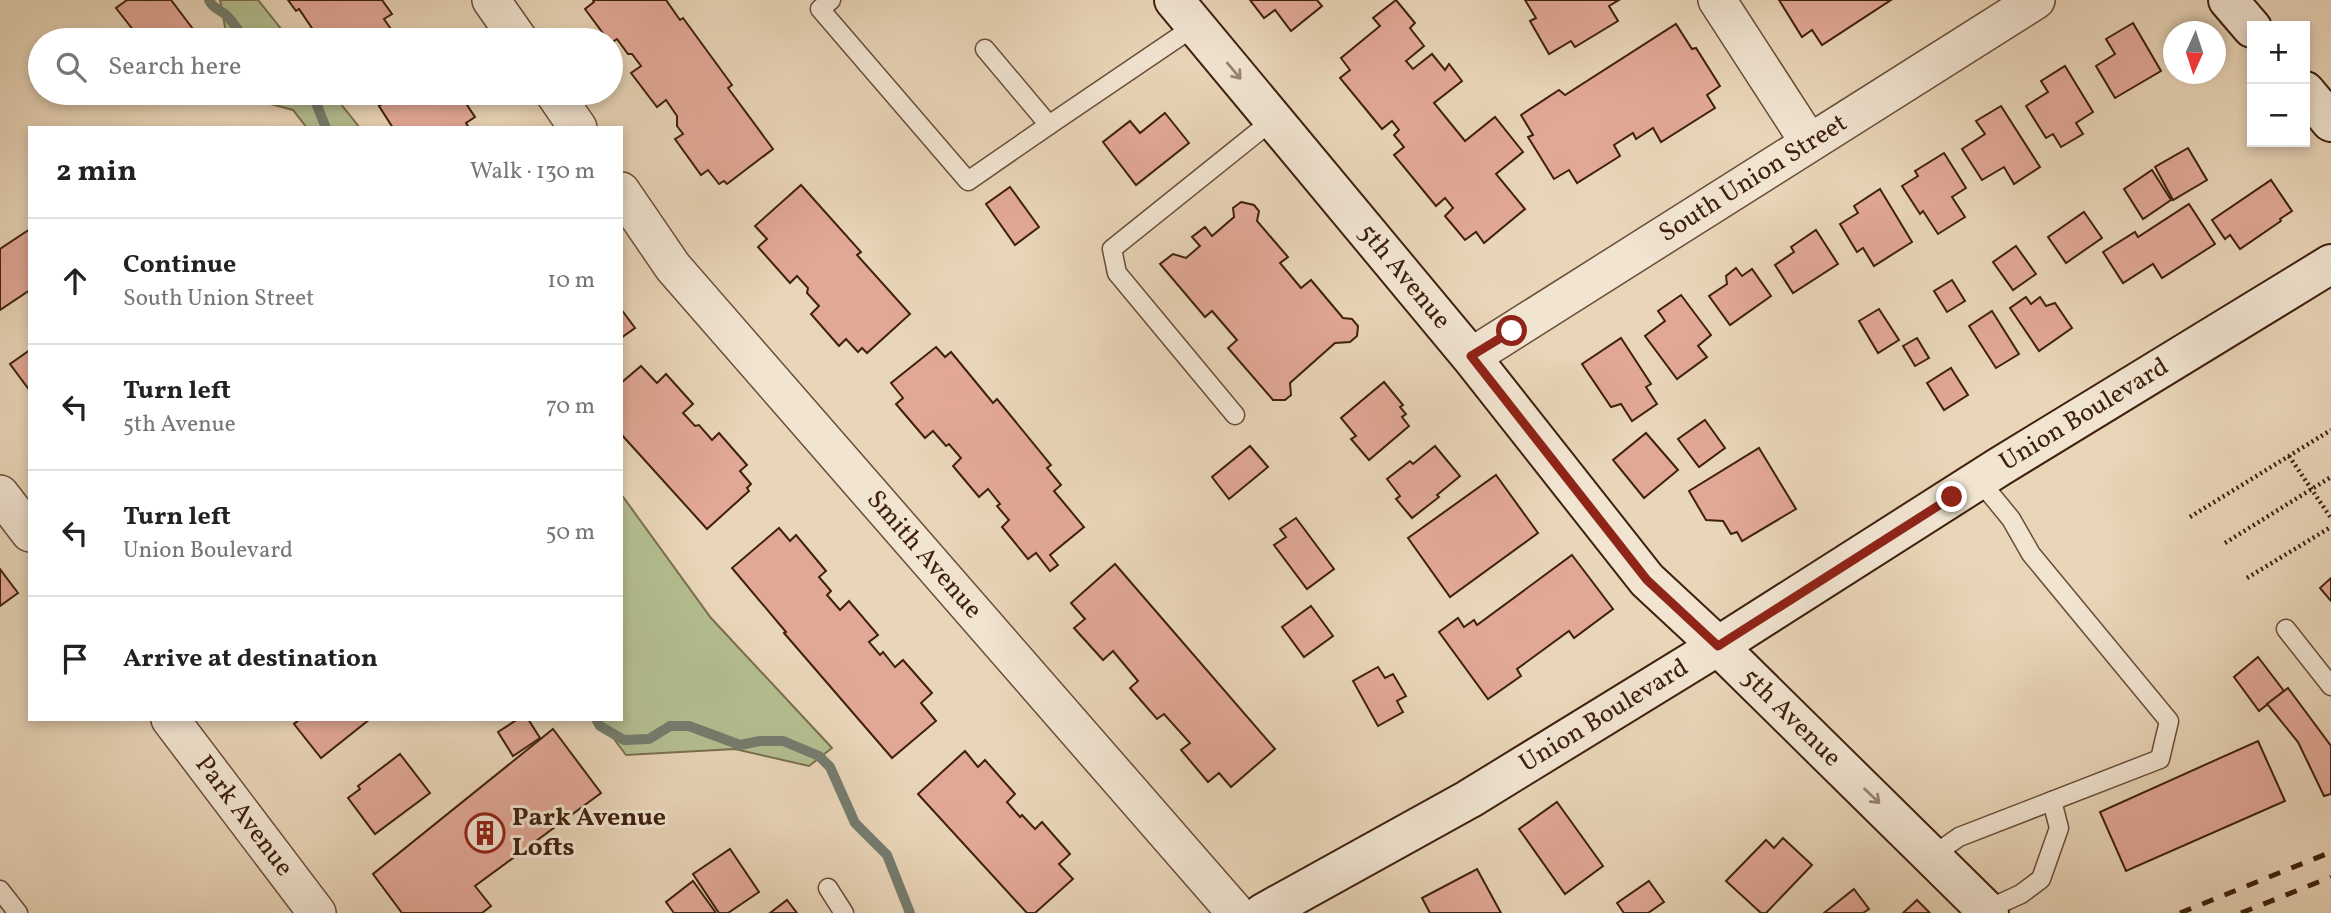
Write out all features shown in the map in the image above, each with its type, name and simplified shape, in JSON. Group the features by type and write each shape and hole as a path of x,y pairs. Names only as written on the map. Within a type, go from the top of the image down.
{"main road":[{"path":"2228,0 2247,22"},
{"name":"5th Avenue","path":"1185,13 1471,356 1647,580 1718,646 1987,911"},
{"path":"2310,96 2331,122"},
{"name":"Union Boulevard","path":"1263,913 1469,799 2331,264"}],"street":[{"path":"491,0 511,28"},
{"path":"1717,0 1809,142"},
{"name":"South Union Street","path":"1471,356 2035,0"},
{"path":"562,105 577,126"},
{"name":"Smith Avenue","path":"623,194 673,267 1236,913"},
{"path":"0,494 28,530"},
{"name":"Park Avenue","path":"172,721 317,913"}],"lane":[{"path":"831,0 820,9 968,181 1049,125 1185,13"},
{"path":"985,50 1049,125"},
{"path":"1235,415 1117,274 1112,249 1274,120"},
{"path":"1932,856 1959,837 2160,759 2169,720 2031,554 2011,519 1979,480"},
{"path":"2286,629 2331,686"},
{"path":"1987,911 2021,894 2041,879 2059,828 2052,801"},
{"path":"828,888 844,913"},
{"path":"0,890 18,913"}],"path":[{"path":"2190,517 2331,430"},
{"path":"2289,456 2331,518"},
{"path":"2225,542 2331,477"},
{"path":"2247,578 2331,527"}],"green space":[{"path":"220,0 258,0 280,28 225,28"},
{"path":"274,105 342,105 358,126 305,126 293,110"},
{"path":"623,497 711,618 832,748 809,766 735,749 626,755 600,721 623,721"}],"building":[{"path":"127,0 171,0 192,28 132,28 116,8"},
{"path":"288,0 382,0 392,14 384,19 390,28 312,28 299,9 296,11"},
{"path":"593,0 666,0 680,20 683,18 732,85 728,88 773,149 727,184 724,181 719,184 708,170 701,175 675,139 683,134 677,126 677,116 666,100 657,107 631,73 641,66 623,47 623,28 599,28 585,9"},
{"path":"1250,0 1317,0 1322,6 1291,31 1275,10 1264,18"},
{"path":"1396,0 1415,23 1410,28 1424,46 1406,61 1413,69 1432,54 1445,70 1449,64 1462,81 1434,103 1465,141 1495,117 1523,152 1496,174 1525,209 1484,243 1476,232 1465,240 1445,216 1453,208 1445,198 1436,206 1394,155 1404,147 1394,135 1399,130 1392,121 1382,129 1340,78 1350,70 1341,58 1380,26 1373,18"},
{"path":"1525,0 1619,0 1609,6 1618,21 1575,47 1571,41 1549,54 1530,21 1536,18"},
{"path":"1779,0 1891,0 1822,45 1812,30 1802,37"},
{"path":"2133,23 2161,71 2115,98 2096,66 2115,54 2106,39"},
{"path":"1676,24 1692,49 1696,48 1720,86 1707,95 1715,108 1661,142 1653,128 1636,139 1633,133 1614,145 1620,156 1577,183 1569,170 1554,179 1528,137 1533,135 1521,115 1559,90 1565,95"},
{"path":"2065,66 2093,112 2076,123 2083,134 2061,147 2053,134 2046,138 2026,106 2048,92 2041,81"},
{"path":"467,105 475,117 466,123 468,126 392,126 379,106"},
{"path":"2001,106 2040,167 2014,184 2004,167 1982,180 1962,149 1985,134 1976,121"},
{"path":"1165,113 1189,143 1136,185 1103,142 1130,121 1140,133"},
{"path":"2188,148 2207,180 2173,200 2155,167"},
{"path":"1944,153 1966,188 1952,197 1965,217 1938,234 1923,211 1920,214 1902,186 1918,176 1915,171"},
{"path":"2152,170 2171,200 2143,219 2124,189"},
{"path":"2271,180 2292,211 2240,249 2230,235 2225,239 2212,220"},
{"path":"801,185 861,252 857,255 910,314 867,353 862,348 858,352 846,339 839,346 811,314 819,306 807,293 808,288 797,276 790,283 758,247 767,239 755,226"},
{"path":"1010,187 1039,227 1015,245 986,204"},
{"path":"1880,189 1912,242 1874,266 1863,248 1857,252 1840,224 1858,213 1854,206"},
{"path":"1241,202 1254,205 1259,211 1257,221 1288,257 1280,263 1301,288 1311,280 1343,318 1352,319 1358,326 1357,336 1350,342 1335,343 1290,383 1291,395 1285,400 1273,400 1228,348 1237,340 1212,311 1205,317 1160,264 1173,254 1186,258 1200,246 1192,237 1205,227 1212,236 1234,217 1233,208"},
{"path":"2189,204 2215,244 2162,278 2153,264 2123,283 2103,252 2135,232 2138,237"},
{"path":"2084,212 2102,238 2066,263 2048,237"},
{"path":"28,230 28,291 0,310 0,249"},
{"path":"1816,230 1838,264 1793,293 1775,265 1794,252 1791,247"},
{"path":"2016,246 2036,274 2013,290 1993,262"},
{"path":"1736,268 1742,276 1752,269 1771,296 1730,325 1709,296 1727,284 1726,276"},
{"path":"1952,280 1965,301 1947,312 1934,291"},
{"path":"1681,295 1711,335 1698,346 1707,357 1677,379 1645,336 1665,321 1658,311"},
{"path":"2026,297 2031,304 2040,297 2046,306 2055,303 2072,328 2039,351 2010,308"},
{"path":"1879,309 1899,340 1878,353 1859,321"},
{"path":"1992,311 2019,354 1996,368 1969,326"},
{"path":"623,312 635,328 623,337"},
{"path":"1621,338 1651,384 1646,387 1657,404 1632,421 1621,404 1611,407 1582,364"},
{"path":"1917,338 1929,358 1915,366 1903,346"},
{"path":"936,347 945,357 951,352 993,403 997,399 1051,465 1047,468 1061,485 1054,491 1084,527 1050,555 1058,565 1050,571 1036,553 1028,559 1002,527 1009,520 988,489 979,497 953,466 961,458 949,444 946,446 933,431 925,438 896,404 903,398 891,383"},
{"path":"28,351 28,388 10,364"},
{"path":"641,366 657,383 666,374 693,404 683,413 695,426 699,425 712,440 719,433 747,465 740,471 751,484 747,488 749,491 707,529 623,436 623,381"},
{"path":"1951,368 1968,395 1944,410 1927,383"},
{"path":"1384,382 1403,405 1400,407 1406,414 1402,417 1409,426 1369,460 1351,439 1356,436 1341,418"},
{"path":"1705,420 1725,448 1699,467 1678,439"},
{"path":"1646,433 1678,470 1644,498 1613,460"},
{"path":"1250,446 1268,467 1229,499 1212,477"},
{"path":"1435,446 1460,476 1412,518 1396,499 1400,496 1387,479 1410,461 1413,464"},
{"path":"1759,448 1796,509 1742,541 1737,532 1731,534 1723,521 1706,520 1689,491"},
{"path":"1496,475 1538,533 1450,597 1408,538"},
{"path":"1296,518 1334,569 1307,589 1274,545 1286,537 1280,529"},
{"path":"779,528 790,541 796,535 826,571 819,577 831,591 827,595 840,610 849,601 878,635 869,642 880,655 883,652 895,667 903,660 932,693 921,703 936,721 892,758 732,568"},
{"path":"1572,555 1613,609 1574,638 1569,631 1517,669 1521,676 1488,699 1439,632 1458,618 1464,627 1474,620 1477,625"},
{"path":"1115,564 1275,749 1231,787 1219,773 1208,782 1181,750 1190,743 1164,714 1157,719 1130,688 1138,681 1113,651 1103,660 1074,628 1085,619 1071,603"},
{"path":"0,569 18,593 0,606"},
{"path":"2331,578 2331,601 2320,588"},
{"path":"1311,606 1333,636 1304,657 1282,627"},
{"path":"2258,657 2284,691 2259,711 2234,677"},
{"path":"1378,667 1385,678 1393,674 1406,696 1397,701 1403,712 1378,726 1353,681"},
{"path":"2288,688 2331,746 2331,794 2324,796 2298,742 2267,704"},
{"path":"298,721 367,721 321,758 294,724"},
{"path":"515,721 529,721 540,738 513,756 498,732"},
{"name":"Park Avenue Lofts","path":"553,729 601,793 475,886 491,906 482,913 402,913 373,874"},
{"path":"2258,741 2285,801 2126,871 2100,812"},
{"path":"965,751 978,767 985,760 1015,794 1007,802 1020,817 1022,815 1035,829 1042,822 1070,854 1059,864 1073,879 1035,913 1027,913 918,794"},
{"path":"400,754 430,793 375,834 348,798 360,789 358,786"},
{"path":"1557,802 1603,866 1565,894 1519,829"},
{"path":"1783,838 1812,865 1766,913 1761,913 1726,881 1766,840 1774,848"},
{"path":"730,849 759,892 728,913 719,913 693,874"},
{"path":"1477,869 1501,913 1430,913 1422,898"},
{"path":"693,881 716,913 674,913 666,902"},
{"path":"1649,881 1664,902 1648,913 1624,913 1617,903"},
{"path":"1854,889 1869,909 1863,913 1824,913"},
{"path":"787,900 797,913 770,913"},
{"path":"1917,900 1930,913 1903,913"}],"waterway":[{"path":"209,0 237,28"},
{"path":"317,105 325,126"},
{"path":"597,721 600,726 624,740 649,739 670,726 689,726 740,745 760,741 783,741 819,756 830,767 855,823 887,855 910,913"}],"railway":[{"path":"2180,913 2331,852"},
{"path":"2241,913 2331,877"}],"place":[{"name":"Park Avenue Lofts","path":"485,833"}],"route":[{"path":"1512,331 1471,356 1647,580 1718,646 1952,497"}]}
